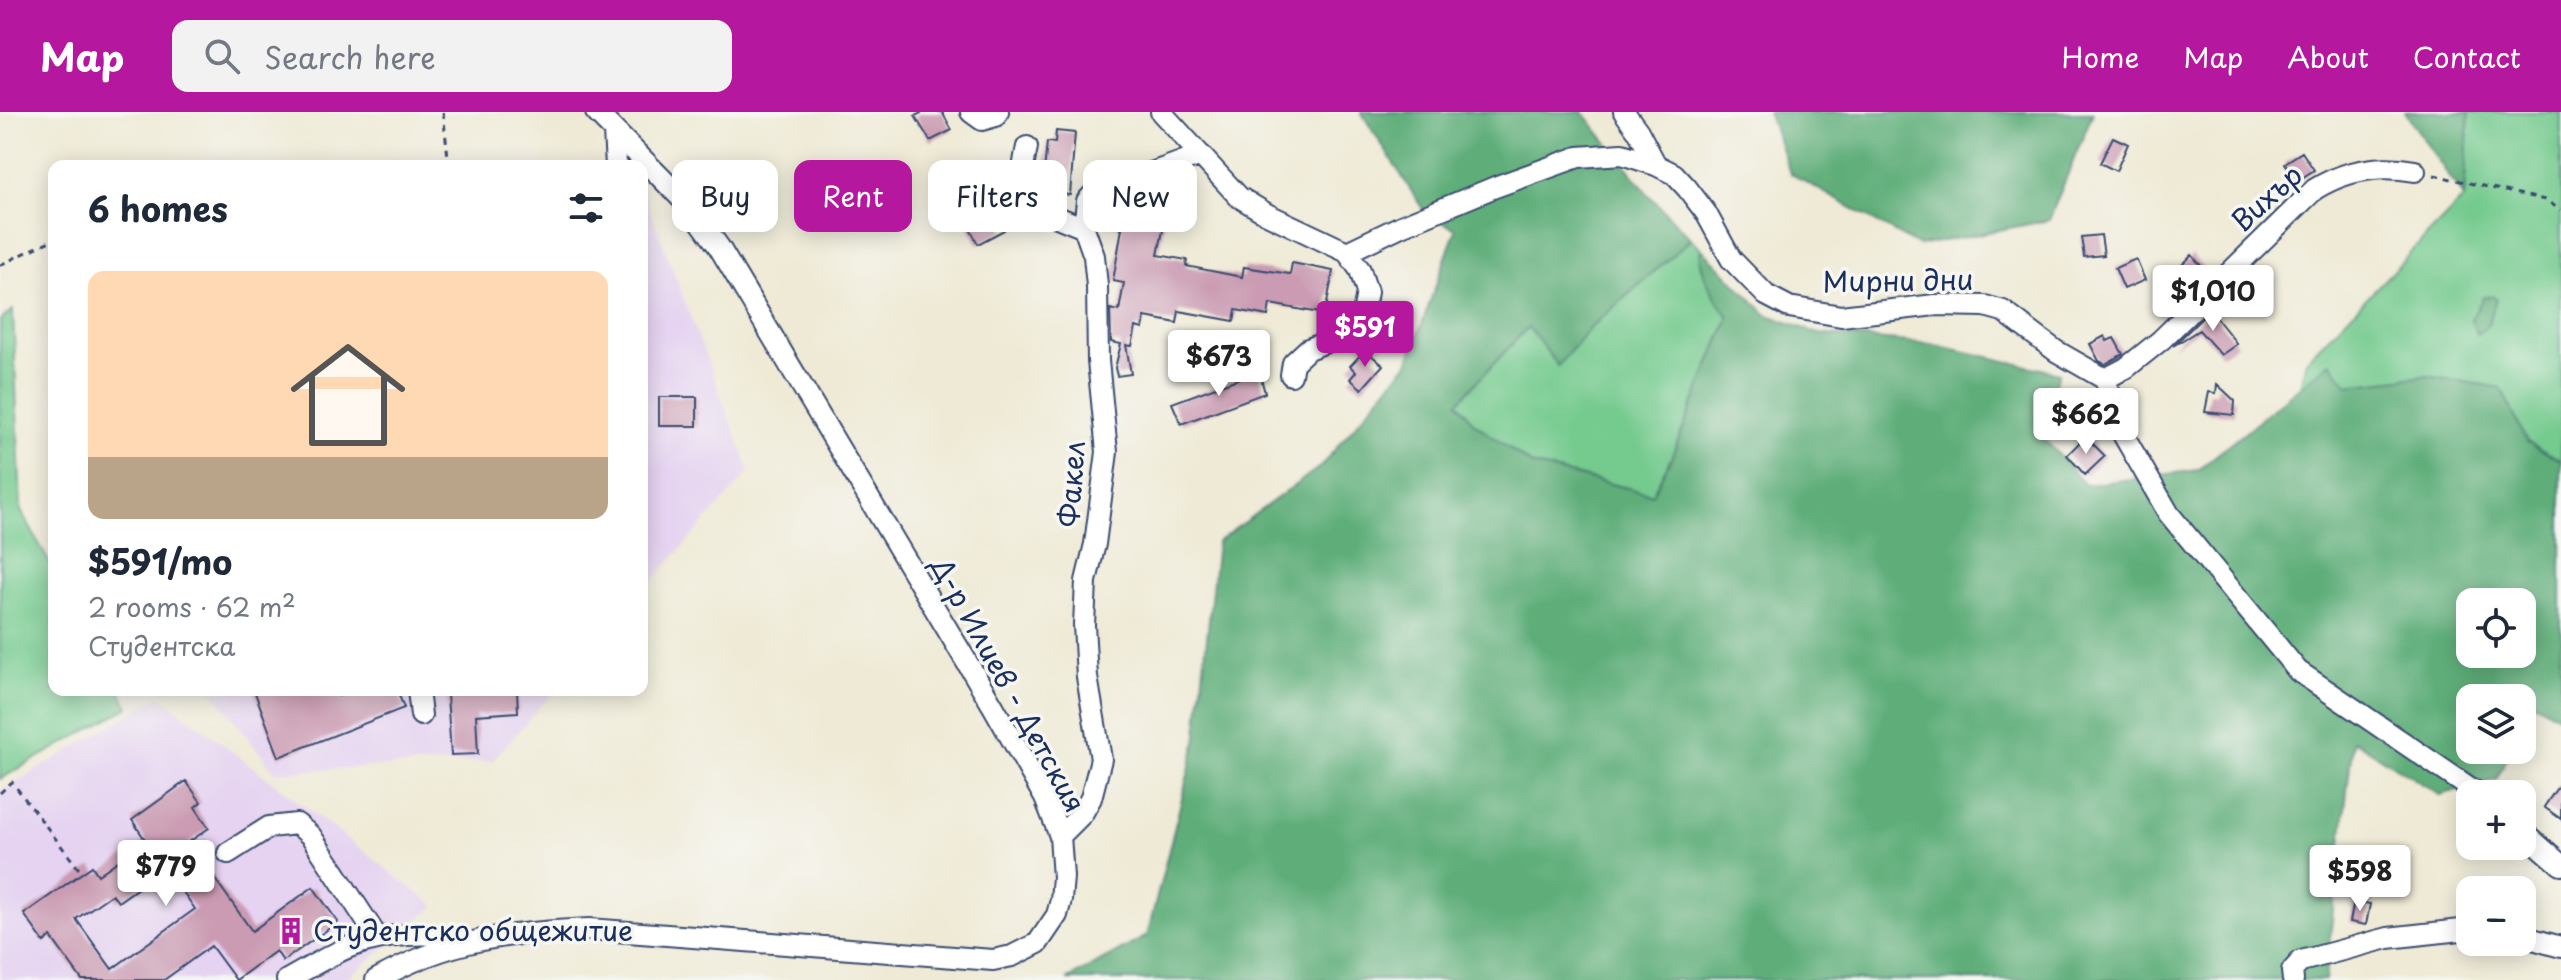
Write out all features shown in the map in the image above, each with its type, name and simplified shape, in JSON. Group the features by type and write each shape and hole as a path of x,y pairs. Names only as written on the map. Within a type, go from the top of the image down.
{"street":[{"name":"Д-р Илиев - Детския","path":"596,112 643,160"},
{"path":"971,112 982,120 996,116 998,112"},
{"path":"1161,112 1239,197 1267,214 1347,252 1360,270 1367,292 1363,314 1348,334 1308,349 1293,363 1291,375"},
{"name":"Мирни дни","path":"1624,112 1656,165 1674,174 1687,188 1706,213 1731,259 1766,295 1789,307 1841,316 1935,305 1985,306 2003,311 2056,351 2105,379"},
{"path":"614,131 616,160"},
{"path":"1027,147 1020,176 1025,196 1035,206 1083,228"},
{"path":"1347,252 1368,240 1495,187 1578,157 1622,154 1656,165"},
{"path":"1187,160 1201,155"},
{"name":"Д-р Илиев - Детския","path":"376,980 462,942 522,933 589,929 993,960 1012,956 1038,943 1057,915 1063,877 1060,836 1045,798 719,247 689,206 648,165"},
{"name":"Вихър","path":"2105,379 2126,368 2161,340 2315,189 2335,176 2357,170 2415,171"},
{"name":"Факел","path":"1060,836 1087,806 1101,759 1087,677 1084,625 1086,581 1095,544 1107,452 1098,361 1096,271 1085,232"},
{"path":"2105,379 2124,436 2169,514 2298,671 2458,780"},
{"path":"419,696 421,715"},
{"path":"228,853 269,827 297,824 311,836 377,937"},
{"path":"2536,843 2561,865"},
{"path":"2293,980 2292,971 2301,961 2388,938 2456,931"},
{"path":"287,980 355,943 377,937 443,934 462,942"},
{"path":"2536,940 2561,947"}],"path":[{"path":"443,112 448,160"},
{"path":"2415,171 2545,200 2561,210"},
{"path":"0,265 48,242"},
{"path":"0,793 12,782 82,873"}],"shaded area":[{"path":"648,206 750,471 648,586"},
{"path":"160,696 435,906 345,980 0,980 0,792"},
{"path":"216,696 550,696 492,761 275,772"}],"green space":[{"path":"1361,112 1583,112 1649,195 1691,239 1589,329 1558,366 1528,327 1458,402 1474,423 1532,465 1652,494 1671,458 1729,317 1705,276 1701,248 1766,314 1819,334 1931,344 2059,373 2038,432 2085,485 2198,470 2330,362 2348,385 2427,376 2501,388 2527,442 2561,460 2561,718 2536,703 2536,684 2456,684 2456,764 2504,764 2496,780 2456,780 2456,791 2440,795 2353,740 2325,980 1067,980 1147,936 1196,743 1217,542 1321,466 1408,363 1456,229 1426,214"},
{"path":"1768,112 2093,112 2049,220 1919,246 1790,173"},
{"path":"2405,112 2469,112 2464,198"},
{"path":"2469,112 2561,112 2561,460 2527,442 2501,388 2427,376 2348,385 2300,386 2306,360 2464,198"},
{"path":"1691,239 1701,248 1705,276 1729,317 1671,458 1652,494 1532,465 1474,423 1458,402 1528,326 1558,365 1589,329"},
{"path":"2493,296 2496,300 2488,325 2477,334 2471,320 2483,297"},
{"path":"13,310 21,511 48,560 48,696 123,696 129,707 0,779 0,320"}],"building":[{"path":"923,112 942,112 952,130 930,141 915,116"},
{"path":"1056,131 1075,133 1070,195 1067,195 1067,160 1045,160 1047,142 1055,143"},
{"path":"2113,137 2128,144 2116,171 2100,163"},
{"path":"2302,152 2314,170 2297,181 2285,163"},
{"path":"972,232 1000,232 978,244"},
{"path":"1121,232 1163,232 1158,255 1187,260 1186,266 1242,277 1244,267 1290,274 1292,263 1333,271 1325,314 1270,304 1268,316 1236,310 1234,321 1179,311 1177,323 1145,317 1143,329 1136,327 1132,346 1126,345 1131,374 1117,376 1115,368 1121,344 1111,342 1110,309 1119,311 1124,283 1113,281"},
{"path":"2101,235 2104,255 2084,257 2081,237"},
{"path":"2192,255 2206,272 2190,288 2175,272"},
{"path":"2136,259 2145,280 2124,289 2115,268"},
{"path":"2210,310 2237,344 2221,355 2199,330 2173,346"},
{"path":"2105,336 2107,341 2114,338 2123,354 2105,364 2099,361 2090,344"},
{"path":"1365,350 1383,365 1362,389 1350,379 1356,372 1350,366"},
{"path":"1259,371 1265,393 1181,424 1172,403"},
{"path":"2217,384 2235,401 2234,415 2205,412 2209,392 2216,393"},
{"path":"659,397 697,397 697,426 659,426"},
{"path":"2083,439 2085,442 2088,439 2105,456 2085,475 2067,455"},
{"path":"256,696 399,696 404,708 279,757"},
{"path":"447,696 517,696 518,712 476,715 478,754 451,755"},
{"path":"186,781 201,802 195,807 209,828 189,842 252,931 313,887 338,922 283,961 276,951 236,980 211,946 164,980 82,980 51,937 44,942 24,914 92,866 98,875 146,841 132,820","holes":["166,868 195,909 112,969 76,919 112,894 118,902"]},
{"path":"2561,782 2561,819 2544,807"},
{"path":"2354,901 2370,904 2366,925 2350,922"}],"place":[{"name":"Студентско общежитие","path":"291,931"}]}
